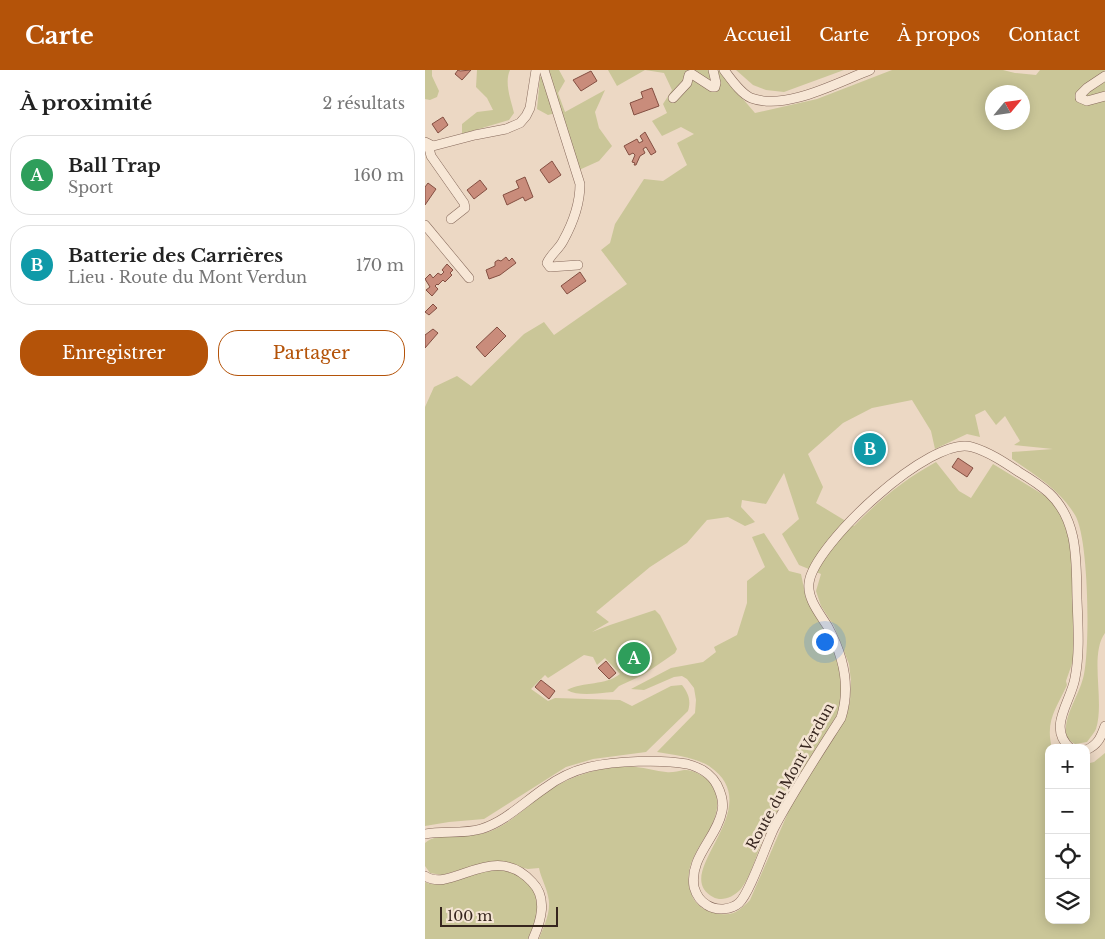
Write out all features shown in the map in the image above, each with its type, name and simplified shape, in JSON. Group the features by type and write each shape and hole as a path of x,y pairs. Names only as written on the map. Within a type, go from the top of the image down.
{"street":[{"path":"427,143 433,146 506,129 519,123 529,108 536,70"},
{"path":"544,70 580,184 580,198 571,224 563,241 552,253 547,263 550,267 578,265"},
{"path":"673,98 687,83 689,75 692,74 715,87 713,70"},
{"path":"724,70 749,97 761,100 798,98 857,73 870,70"},
{"path":"1105,76 1087,88 1080,95 1080,98 1087,101 1105,96"},
{"path":"427,143 431,156 465,202 465,208 451,219"},
{"path":"425,225 467,272 469,278"},
{"name":"Route du Mont Verdun","path":"425,834 480,829 490,825 502,819 558,779 589,767 645,762 688,764 703,770 714,779 721,794 723,809 718,824 700,854 693,872 695,892 707,906 720,909 738,903 746,893 775,827 841,718 846,704 846,679 838,649 809,592 811,572 817,561 845,528 894,481 916,465 940,452 957,446 966,445 981,450 1036,483 1050,494 1063,510 1071,527 1076,562 1079,659 1075,682 1060,723 1060,733 1065,744"},
{"path":"1090,748 1100,740 1105,726"},
{"path":"425,876 429,879 442,880 496,865 522,873 535,884 540,894 542,913 533,939"}],"shaded area":[{"path":"425,70 432,70 432,76 439,91 437,97 430,100 425,99"},
{"path":"477,70 510,70 508,86 514,113 509,120 462,134 462,124 477,112 493,110 487,98 476,87"},
{"path":"549,70 559,70 565,81 558,93 565,112 605,90 595,112 599,128 612,146 599,161 579,170 560,112 548,115 537,109 540,77 550,74"},
{"path":"608,70 645,70 617,86"},
{"path":"645,70 718,70 755,113 817,99 892,70 1003,70 1036,75 1040,70 1105,70 1105,633 1100,642 1098,653 1098,718 1096,729 1087,742 1075,744 1067,739 1066,731 1069,715 1082,682 1086,660 1086,568 1080,527 1069,506 1055,491 1012,459 1012,452 1053,449 1014,445 1020,441 1005,416 996,425 985,410 975,415 980,437 967,434 935,449 931,431 912,400 872,408 843,423 808,454 823,487 816,503 854,526 893,491 936,462 959,491 971,498 993,464 1047,497 1060,511 1069,531 1073,579 1074,658 1066,681 1067,685 1053,715 1050,730 1051,744 1045,744 1045,924 1090,924 1090,763 1105,753 1105,939 539,939 547,918 549,902 539,868 528,869 496,861 442,875 430,873 425,866 425,843 431,839 447,836 475,835 491,831 507,823 550,790 580,775 615,767 640,767 668,772 690,770 708,780 714,789 717,801 713,822 692,862 688,880 689,886 693,898 698,905 721,914 734,913 750,900 790,808 843,721 850,702 851,681 849,664 834,626 821,606 816,591 821,574 799,565 782,534 799,519 784,473 766,504 742,500 741,507 755,522 745,526 728,517 707,520 687,543 650,567 596,612 609,622 592,632 655,610 660,615 677,649 675,653 643,675 619,686 613,692 583,694 567,690 580,685 608,680 620,674 605,658 597,665 593,657 584,655 548,678 545,675 531,689 548,701 555,698 620,700 632,706 671,686 682,685 689,698 688,711 646,752 593,759 566,767 484,819 425,826 425,407 434,387 457,376 471,386 524,334 544,322 554,335 627,284 601,250 610,243 615,224 644,179 663,181 687,165 677,143 694,134 681,127 662,136 652,121 667,113 663,104 672,90 664,73"},
{"path":"736,70 844,70 784,92 766,90 753,85"},
{"path":"764,533 789,571 801,574 806,598 835,650 841,671 841,702 836,717 768,828 744,884 734,895 720,899 713,897 702,886 702,872 726,820 729,801 725,783 709,766 697,760 657,752 695,713 696,700 694,688 682,676 674,677 644,690 631,689 671,668 703,662 716,652 714,647 737,635 747,603 747,581 765,567 752,537"},
{"path":"496,868 516,873 534,888 537,899 537,916 528,939 425,939 425,882 440,884"}],"building":[{"path":"458,70 471,70 462,80 455,74"},
{"path":"591,71 597,81 581,91 573,80"},
{"path":"652,88 659,106 634,115 630,103 643,98 641,92"},
{"path":"443,117 448,125 438,133 432,124"},
{"path":"645,132 656,152 651,155 646,147 643,149 645,153 640,156 636,165 634,165 635,163 632,162 635,155 633,153 629,155 624,146 637,139 639,143 643,141 640,136"},
{"path":"552,161 561,175 549,183 540,170"},
{"path":"525,177 533,197 525,201 523,197 507,205 503,195 519,188 516,181"},
{"path":"480,180 487,189 474,199 467,190"},
{"path":"428,183 436,189 425,205 425,187"},
{"path":"506,257 509,261 512,258 516,263 500,275 489,279 486,270 495,266 495,262 498,260 501,261"},
{"path":"447,264 453,270 450,273 452,275 445,282 443,280 435,286 438,289 432,296 426,290 430,287 425,279 430,274 433,278 438,273 441,275 444,272 442,270"},
{"path":"580,272 586,281 567,294 561,286"},
{"path":"433,304 437,308 429,315 425,312"},
{"path":"497,327 506,336 485,357 476,347"},
{"path":"433,329 438,333 425,348 425,335"},
{"path":"958,458 973,468 967,477 952,467"},
{"path":"606,661 616,673 609,679 598,668"},
{"path":"541,680 555,691 549,699 535,687"}],"place":[{"name":"Batterie des Carrières","path":"870,449"},
{"name":"Ball Trap","path":"634,658"}]}
